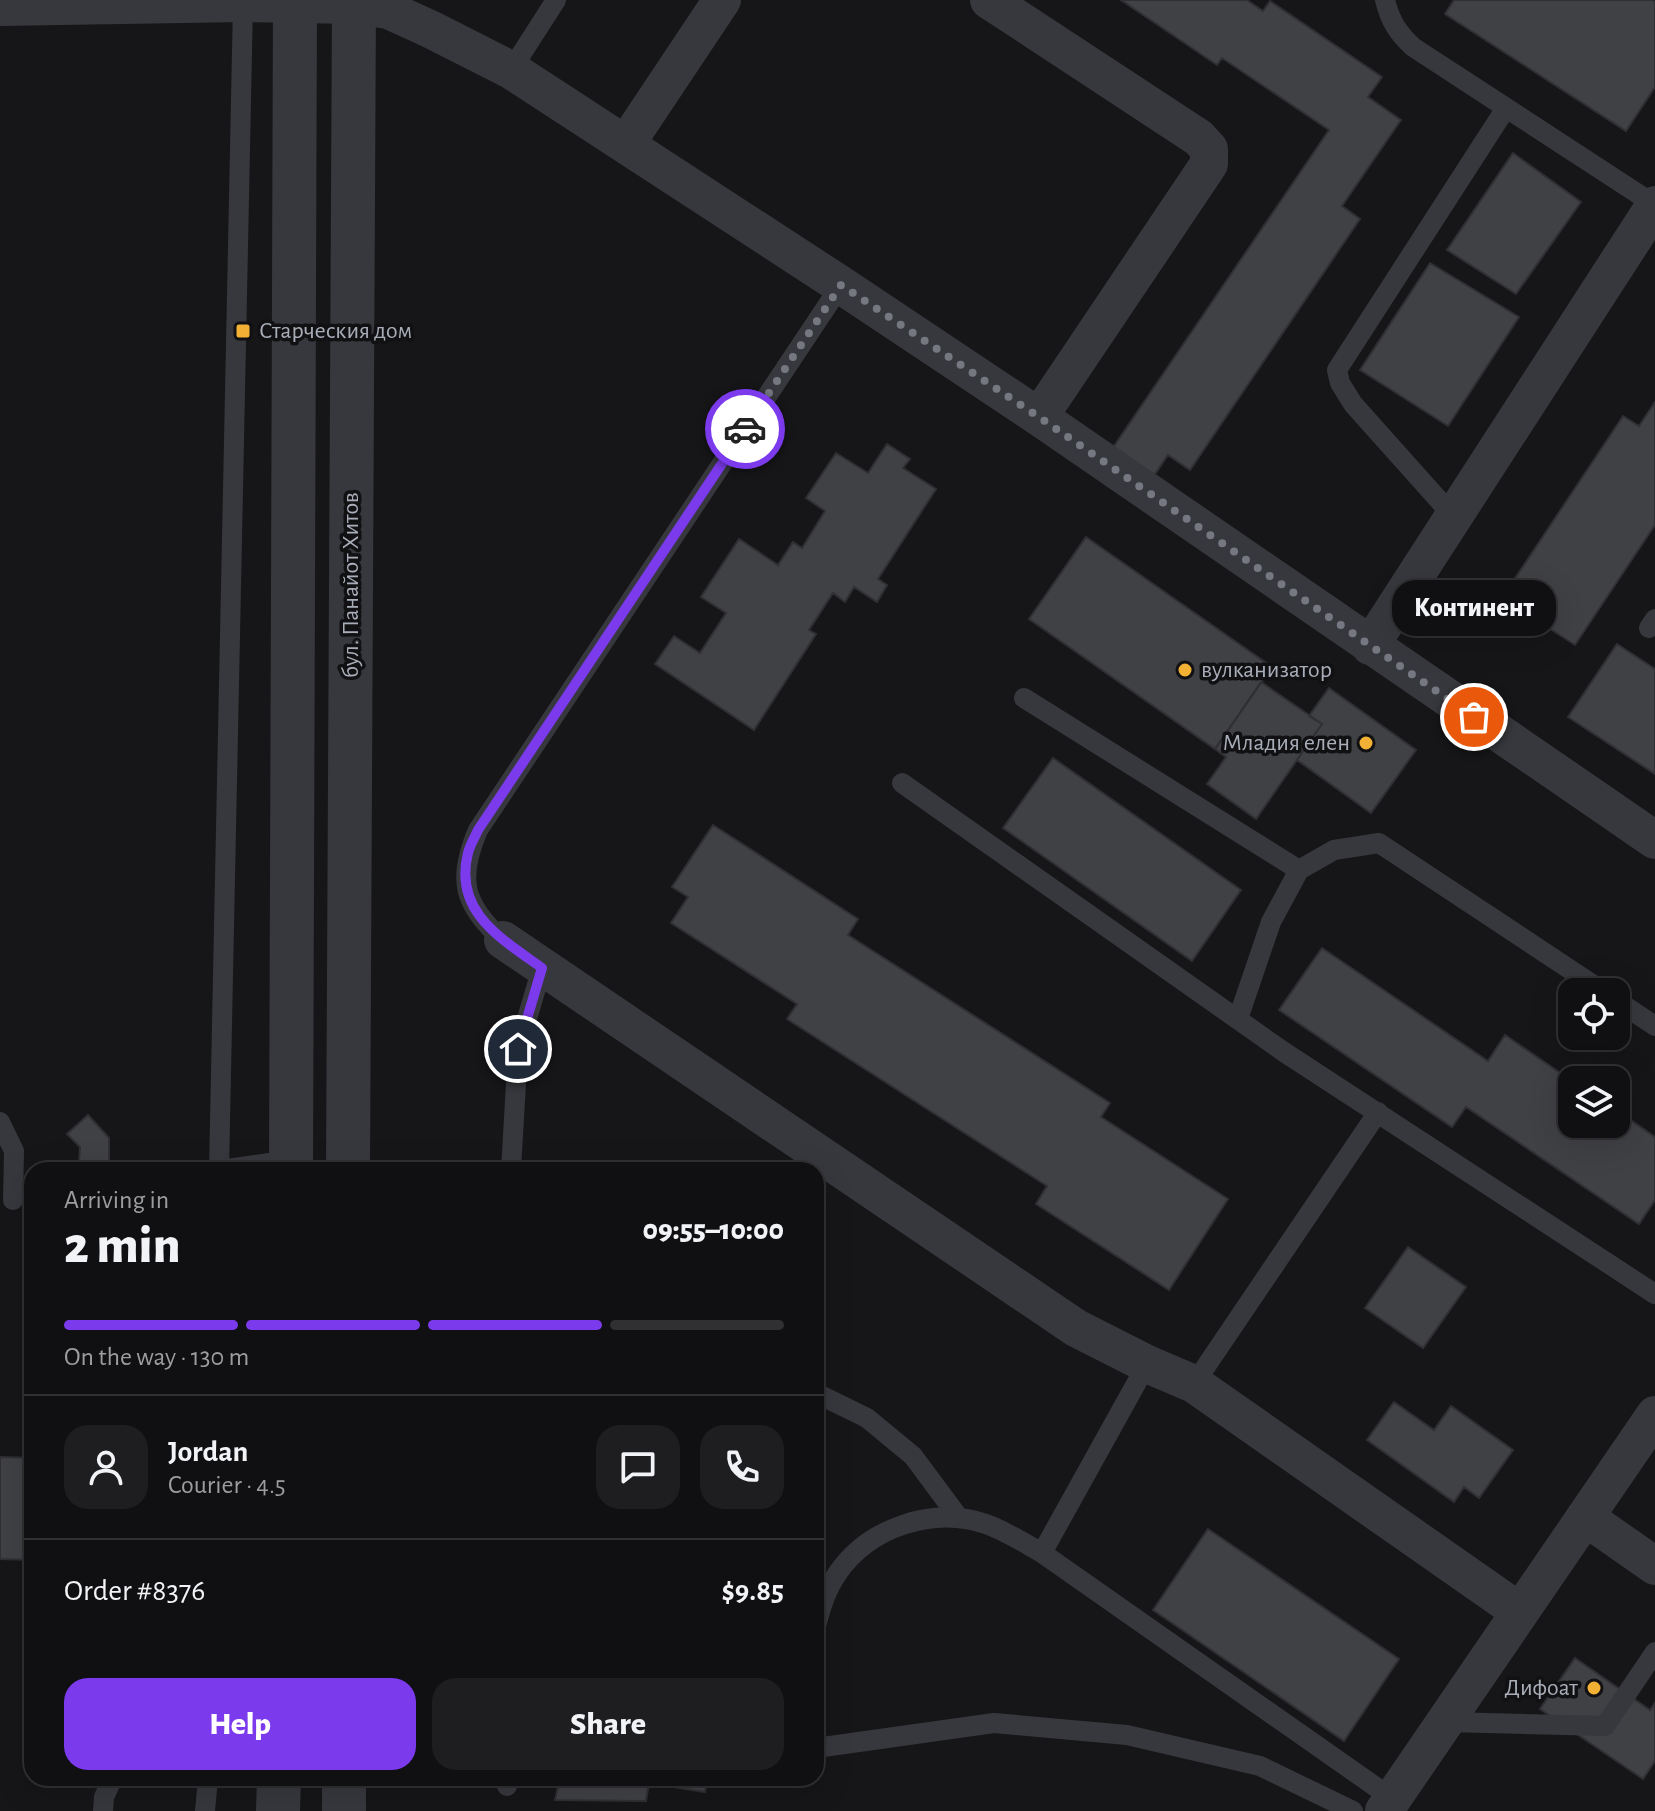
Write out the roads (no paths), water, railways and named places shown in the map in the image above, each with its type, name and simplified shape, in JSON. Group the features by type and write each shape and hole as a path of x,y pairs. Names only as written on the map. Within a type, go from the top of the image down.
{"street":[{"path":"626,144 722,0"},
{"path":"989,0 1199,138 1209,149 1209,164 1039,417"},
{"path":"291,1162 296,2"},
{"path":"0,7 354,3 388,10 430,29 511,70 841,285 1039,417 1655,840"},
{"name":"бул. Панайот Хитов","path":"348,1162 354,3"},
{"path":"1370,646 1655,205"},
{"path":"503,940 1076,1328 1194,1384 1520,1612"},
{"path":"1389,1805 1655,1415"},
{"path":"1585,1517 1655,1566"},
{"path":"278,1811 279,1786"},
{"path":"344,1786 344,1811"}],"lane":[{"path":"511,70 556,0"},
{"path":"1385,0 1389,18 1399,34 1413,47 1655,205"},
{"path":"220,1162 243,3"},
{"path":"1454,517 1353,404 1340,383 1337,370 1506,108"},
{"path":"503,940 484,923 471,902 465,878 468,853 478,830 841,285"},
{"path":"1024,698 1299,870"},
{"path":"902,783 1238,1019 1655,1294"},
{"path":"1238,1019 1271,922 1299,870 1334,850 1379,843 1583,978"},
{"path":"511,1162 518,1049 542,968"},
{"path":"1630,1009 1655,1026"},
{"path":"1194,1384 1378,1112"},
{"path":"0,1122 14,1151 24,1192"},
{"path":"1042,1553 1147,1364"},
{"path":"824,1397 867,1418 913,1456 959,1518"},
{"path":"824,1599 838,1572 865,1544 898,1526 928,1518 959,1518 986,1524 1042,1553 1389,1805"},
{"path":"1445,1722 1605,1726 1655,1652"},
{"path":"824,1747 994,1723 1127,1735 1260,1766 1353,1811"},
{"path":"103,1811 104,1797 109,1786"},
{"path":"205,1811 207,1786"}],"place":[{"name":"Старческия дом","path":"243,331"},
{"name":"вулканизатор","path":"1185,670"},
{"name":"Континент","path":"1474,717"},
{"name":"Младия елен","path":"1366,743"},
{"name":"Дифоат","path":"1594,1688"}]}
